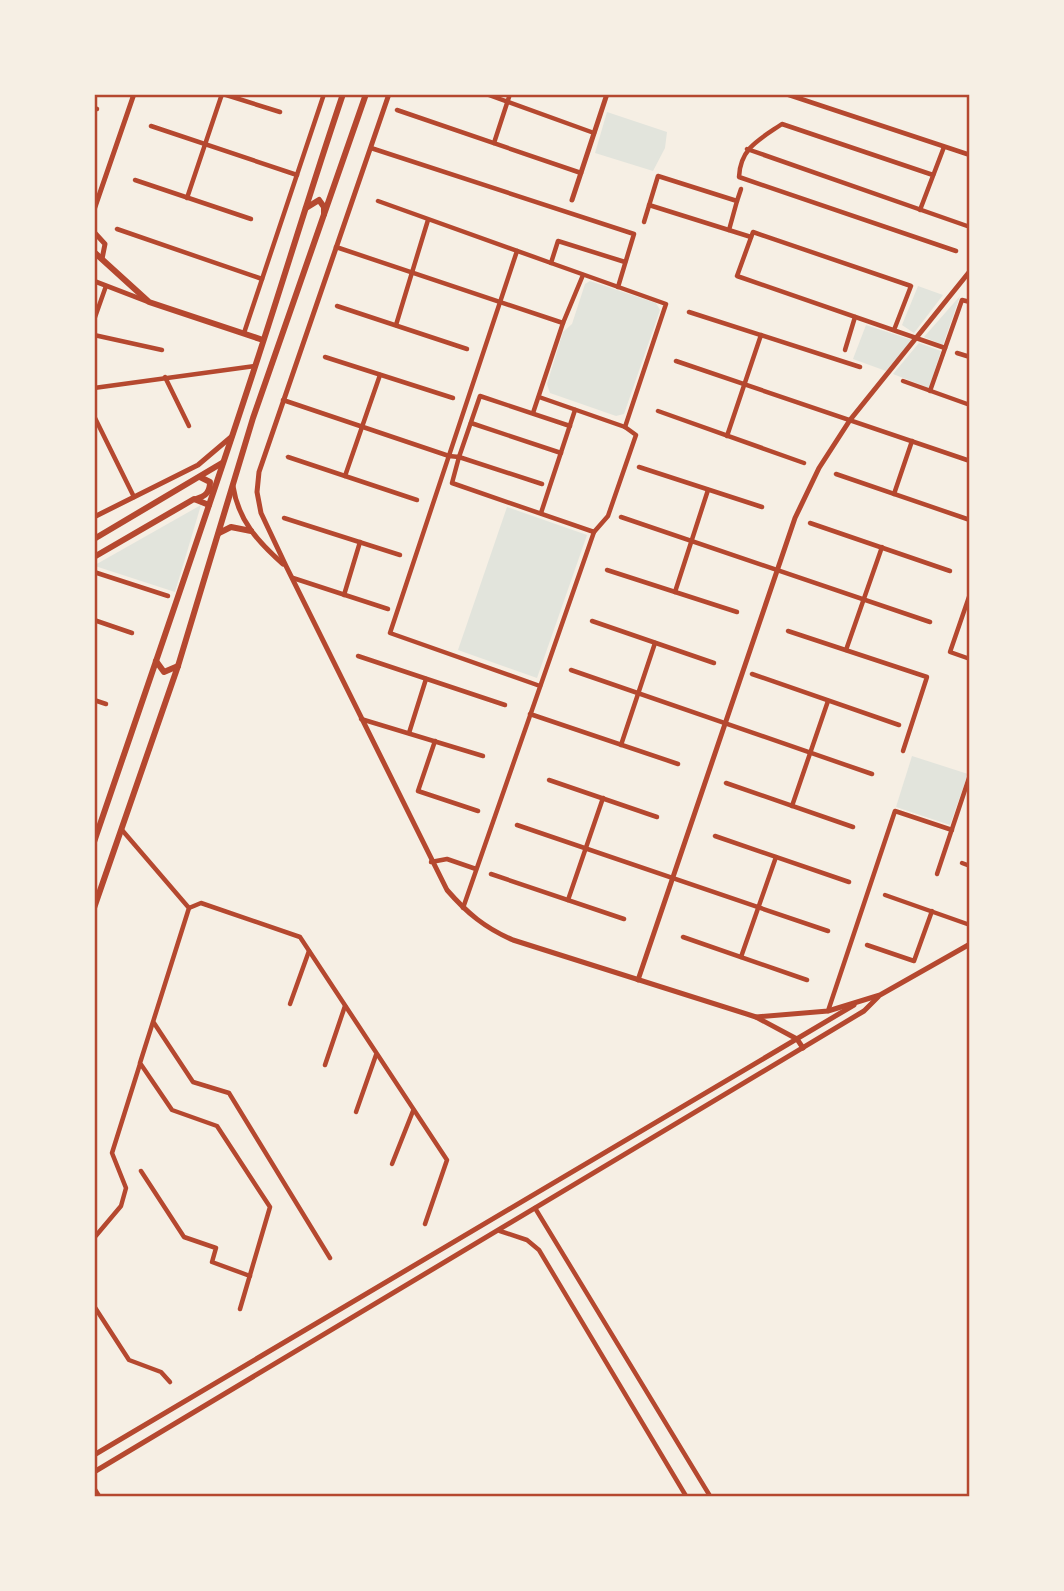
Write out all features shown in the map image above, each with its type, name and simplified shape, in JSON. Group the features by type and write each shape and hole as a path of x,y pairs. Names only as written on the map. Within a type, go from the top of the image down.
{"main road":[{"path":"94,842 256,366 301,215 343,94"},
{"path":"94,908 178,666 233,483 366,94"},
{"path":"301,215 310,204 319,200 324,207 322,223"},
{"path":"94,252 149,302 263,340"},
{"path":"107,549 100,546 97,538 222,463"},
{"path":"94,547 95,556 194,499 203,497 210,488 210,482 200,477"},
{"path":"194,499 209,505"},
{"path":"217,534 231,527 251,531"},
{"path":"156,661 164,671 178,666"}],"street":[{"path":"94,210 134,94"},
{"path":"187,198 222,94 280,112"},
{"path":"244,334 324,94"},
{"path":"389,94 259,472 257,492 261,513 431,862 463,909 488,929 513,940 756,1017 797,1039 803,1048"},
{"path":"486,94 594,132"},
{"path":"494,143 510,94"},
{"path":"572,200 607,94"},
{"path":"786,94 970,155"},
{"path":"397,110 581,173"},
{"path":"933,175 782,124 747,149 740,161 739,177 956,251"},
{"path":"151,126 297,176"},
{"path":"920,210 944,147"},
{"path":"371,148 634,234 618,287"},
{"path":"747,149 970,227"},
{"path":"644,222 658,176 737,201"},
{"path":"135,180 251,219"},
{"path":"729,230 741,189"},
{"path":"378,201 666,304 625,427"},
{"path":"649,205 729,230 752,234 911,286 894,330"},
{"path":"396,325 428,220"},
{"path":"117,229 262,279"},
{"path":"94,232 105,244 102,259"},
{"path":"752,234 737,276 945,348"},
{"path":"551,263 558,241 625,262"},
{"path":"336,247 563,323"},
{"path":"517,251 390,633 540,686"},
{"path":"638,979 794,518 819,468 850,420 970,271"},
{"path":"533,413 563,323 583,275"},
{"path":"94,281 149,302"},
{"path":"94,320 106,286"},
{"path":"930,391 962,300 970,302"},
{"path":"337,306 467,349"},
{"path":"689,312 860,367"},
{"path":"845,350 855,317"},
{"path":"94,335 162,350"},
{"path":"727,436 761,335"},
{"path":"957,353 970,357"},
{"path":"325,357 453,398"},
{"path":"676,361 970,461"},
{"path":"94,388 256,366"},
{"path":"345,476 380,375"},
{"path":"165,377 190,426"},
{"path":"903,382 970,405"},
{"path":"570,426 480,396 452,483 594,533"},
{"path":"463,909 594,533 608,516 636,435 625,427 539,397"},
{"path":"283,400 542,484"},
{"path":"541,513 575,410"},
{"path":"658,411 804,463"},
{"path":"94,416 134,498"},
{"path":"471,423 561,453"},
{"path":"94,517 198,464 231,437"},
{"path":"894,494 912,441"},
{"path":"288,457 417,500"},
{"path":"639,467 762,508"},
{"path":"836,474 970,520"},
{"path":"233,483 236,505 251,531 286,566"},
{"path":"675,592 708,490"},
{"path":"621,517 930,622"},
{"path":"285,518 400,555"},
{"path":"810,523 950,571"},
{"path":"344,595 360,542"},
{"path":"846,650 882,547"},
{"path":"607,570 737,612"},
{"path":"94,572 168,596"},
{"path":"293,578 388,609"},
{"path":"970,594 950,652 970,659"},
{"path":"94,620 132,633"},
{"path":"592,621 714,663"},
{"path":"788,631 927,677 903,751"},
{"path":"621,745 655,643"},
{"path":"358,656 505,705"},
{"path":"570,670 872,774"},
{"path":"752,674 899,725"},
{"path":"409,733 426,679"},
{"path":"94,700 106,704"},
{"path":"792,806 828,701"},
{"path":"530,714 678,764"},
{"path":"360,719 483,756"},
{"path":"435,741 418,791 478,811"},
{"path":"937,874 970,775"},
{"path":"549,780 657,817"},
{"path":"726,783 853,827"},
{"path":"568,900 603,798"},
{"path":"828,1011 895,811 951,830"},
{"path":"517,825 828,932"},
{"path":"122,830 189,908"},
{"path":"715,835 849,882"},
{"path":"741,957 776,857"},
{"path":"431,862 447,859 477,869"},
{"path":"962,863 970,866"},
{"path":"491,874 624,919"},
{"path":"885,895 970,925"},
{"path":"94,1238 121,1206 126,1188 112,1153 189,908 201,903 300,937 412,1111 447,1160 425,1224"},
{"path":"867,945 914,961 932,911"},
{"path":"683,937 807,980"},
{"path":"94,1455 857,1003 880,995 970,944"},
{"path":"290,1004 309,951"},
{"path":"756,1017 828,1011 880,995"},
{"path":"94,1472 864,1011 880,995"},
{"path":"324,1065 345,1006"},
{"path":"153,1022 193,1082 229,1093 330,1258"},
{"path":"356,1112 376,1055"},
{"path":"140,1063 172,1110 217,1126 270,1207 240,1309"},
{"path":"392,1164 412,1111"},
{"path":"141,1171 184,1237 216,1248 212,1262 250,1276"},
{"path":"534,1209 710,1496"},
{"path":"500,1231 527,1240 539,1250 686,1496"},
{"path":"416,1265 423,1275"},
{"path":"94,1306 129,1360 161,1373 170,1381"},
{"path":"276,1348 283,1359"},
{"path":"94,1488 100,1496"}],"shaded area":[{"path":"607,112 667,132 665,148 653,171 595,153"},
{"path":"590,281 656,303 660,310 624,414 616,416 550,393 547,384 563,332 572,324 585,284"},
{"path":"918,286 943,295 914,333 902,325"},
{"path":"960,296 943,345 924,337"},
{"path":"866,325 912,340 886,371 853,359"},
{"path":"919,343 941,351 929,388 893,374"},
{"path":"201,505 175,592 95,566 95,565"},
{"path":"507,507 587,535 537,678 458,650"},
{"path":"912,756 968,774 950,825 896,807"}]}
